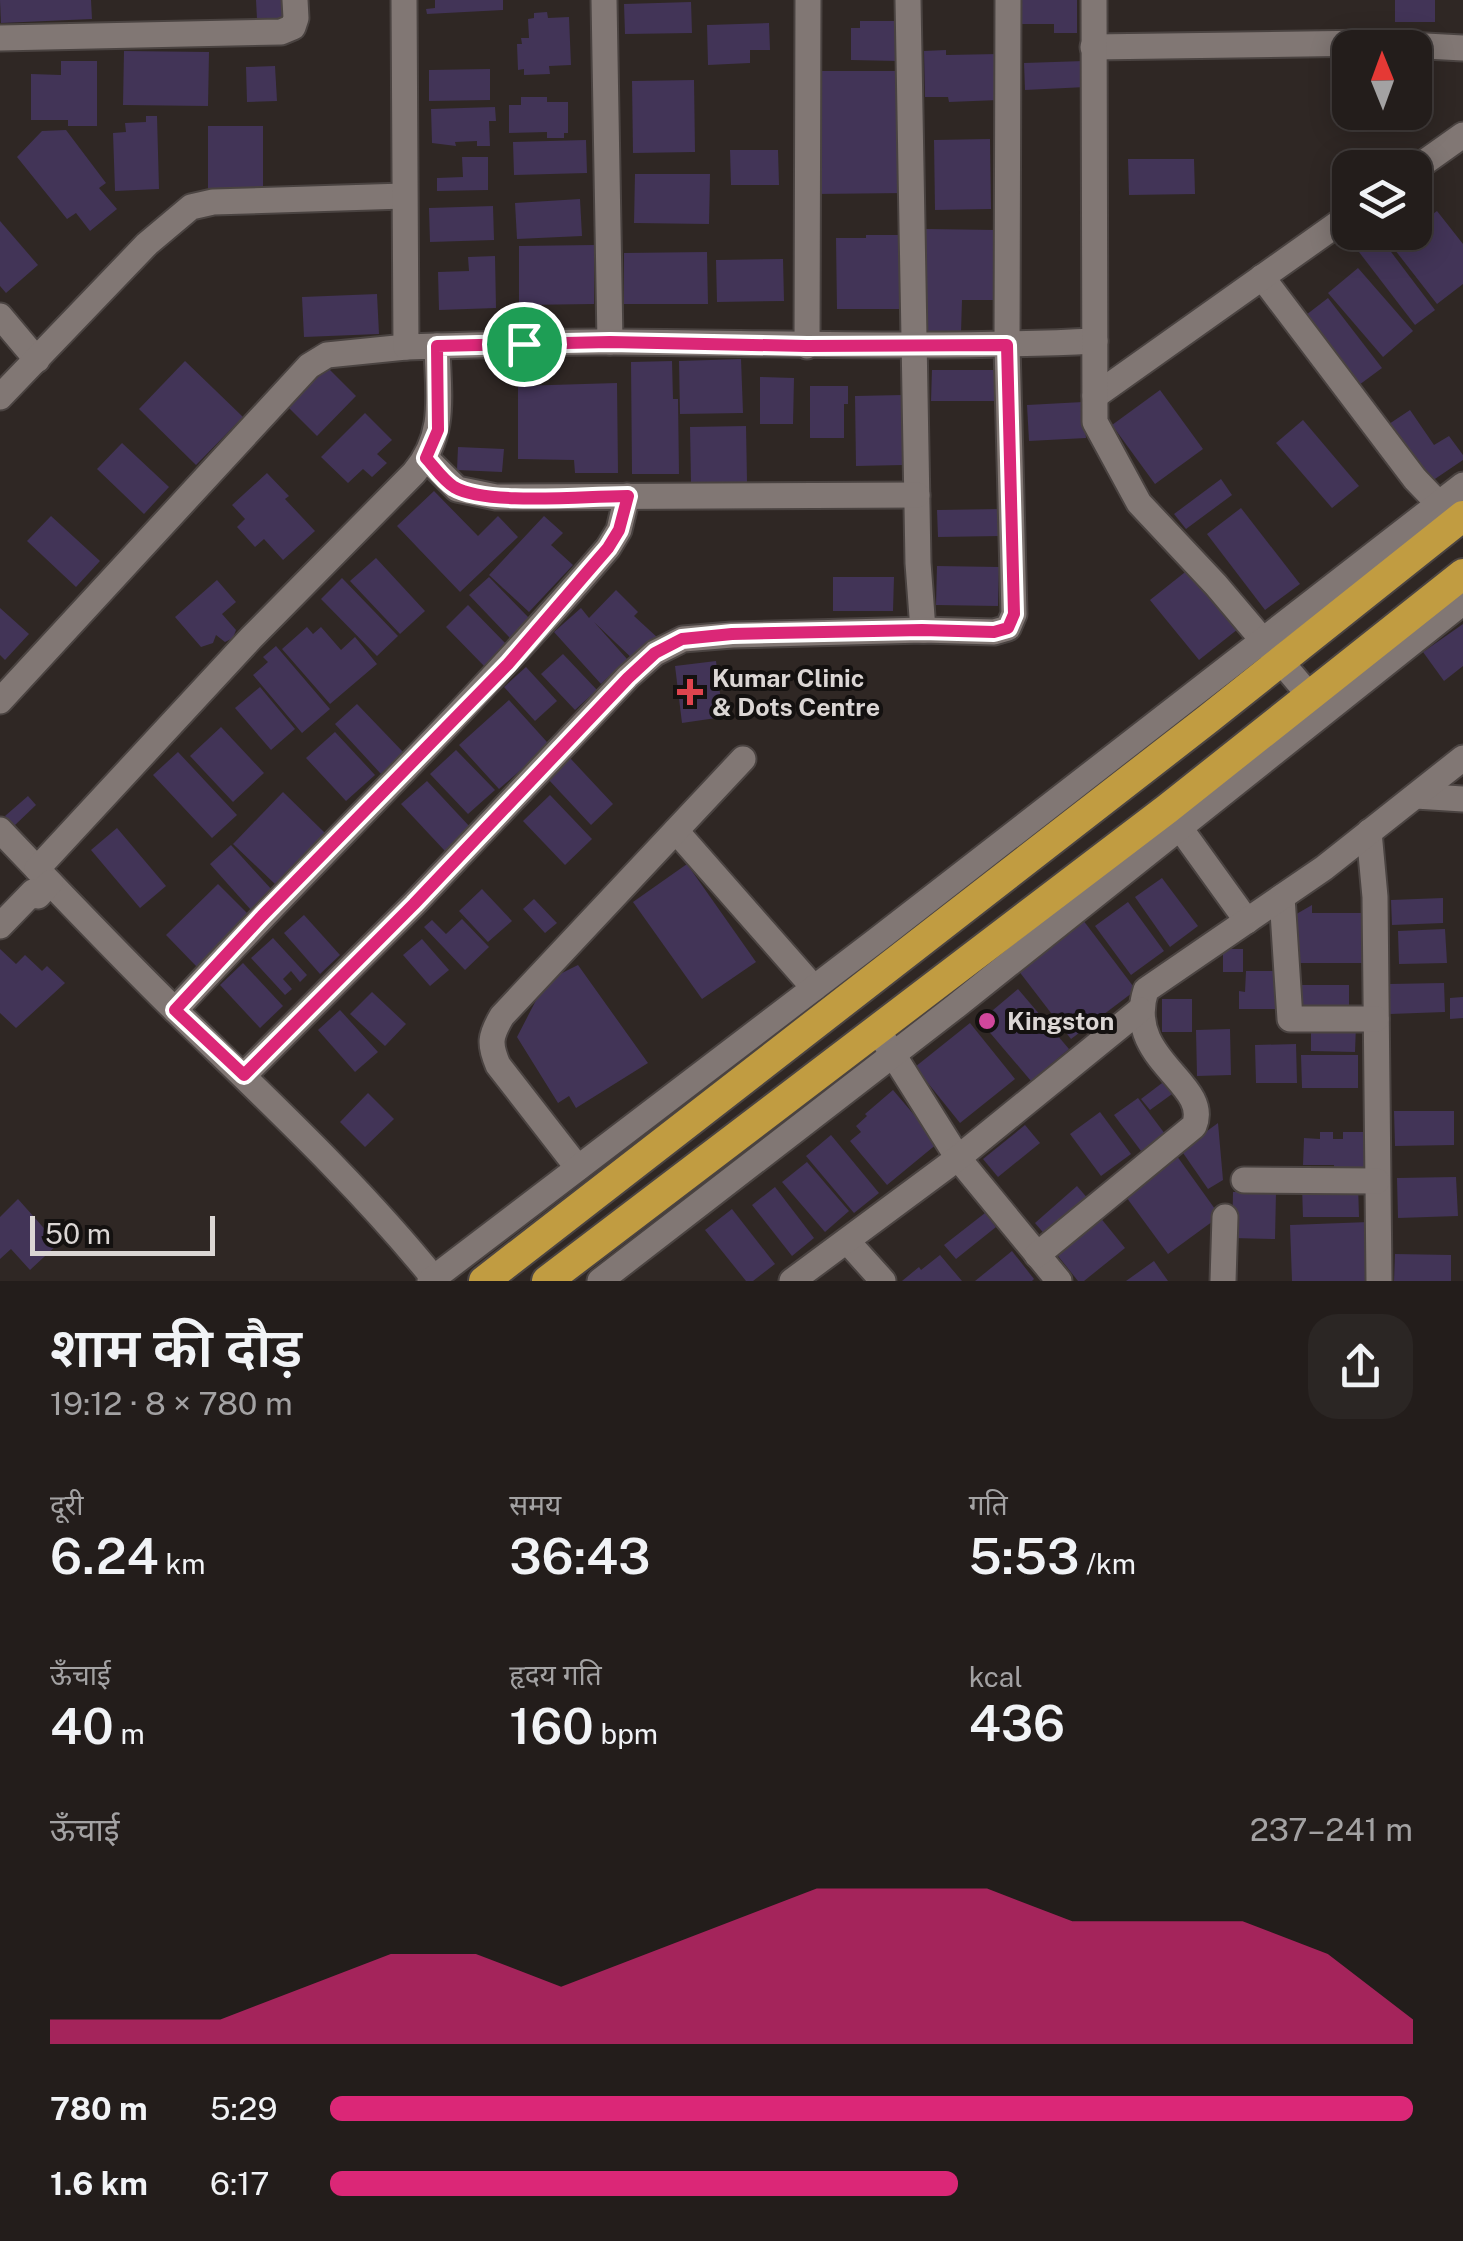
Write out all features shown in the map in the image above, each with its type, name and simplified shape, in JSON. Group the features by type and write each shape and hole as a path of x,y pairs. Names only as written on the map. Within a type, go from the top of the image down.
{"highway":[{"path":"484,1281 1451,510"},
{"path":"547,1281 885,1041 1463,574"}],"street":[{"path":"0,38 281,32 293,28 296,0"},
{"path":"404,0 406,347"},
{"path":"604,0 610,342"},
{"path":"807,346 808,0"},
{"path":"908,0 922,630"},
{"path":"244,1075 655,653 682,639 732,634 994,632 1008,628 1014,614 1007,345 1008,0"},
{"path":"1094,0 1095,422 1140,503 1310,696"},
{"path":"1094,47 1389,43 1463,48"},
{"path":"1432,157 1463,135"},
{"path":"0,397 148,244 191,207 213,202 404,196"},
{"path":"1094,396 1332,228"},
{"path":"1262,277 1416,479 1451,510 1463,484"},
{"path":"0,316 37,360"},
{"path":"0,700 308,366 327,355 406,347 610,342 807,346 1007,345 1095,340"},
{"path":"0,926 251,638 426,458 438,430 437,346"},
{"path":"426,458 457,489 475,494 917,495"},
{"path":"175,1010 508,664 608,548 619,530 628,496"},
{"path":"600,1281 885,1041 1180,828 1463,602"},
{"path":"0,830 41,880 244,1075 375,1211 433,1280 814,988 1271,651"},
{"path":"1037,1255 1194,1126 1198,1118 1194,1100 1150,1044 1141,1026 1140,1010 1146,990 1282,897 1463,758"},
{"path":"578,1168 498,1065 490,1034 502,1016 743,759"},
{"path":"1416,796 1463,799"},
{"path":"1180,828 1247,921"},
{"path":"676,831 814,988"},
{"path":"1369,832 1375,897 1379,1281"},
{"path":"1282,897 1290,1018 1376,1019"},
{"path":"792,1281 958,1158 1140,1010"},
{"path":"885,1041 958,1158 1058,1281"},
{"path":"1244,1180 1377,1181"},
{"path":"1223,1281 1225,1217"},
{"path":"620,1226 641,1249"},
{"path":"848,1241 882,1281"}],"building":[{"path":"0,0 91,0 92,19 1,23"},
{"path":"256,0 287,0 288,18 257,19"},
{"path":"435,0 503,0 503,10 427,14 426,9 435,8"},
{"path":"1019,0 1077,0 1077,33 1054,33 1054,24 1019,24"},
{"path":"1395,0 1435,0 1435,22 1395,22"},
{"path":"691,2 692,33 625,34 624,4"},
{"path":"547,12 548,18 569,17 571,65 549,66 550,74 524,75 524,69 518,70 517,44 522,44 521,38 529,38 528,19 534,18 534,13"},
{"path":"860,21 899,21 898,61 851,60 851,28 860,28"},
{"path":"769,23 770,50 750,50 750,63 708,65 707,25"},
{"path":"946,50 946,55 998,54 999,100 949,102 948,97 925,97 924,51"},
{"path":"124,51 209,52 208,106 123,105"},
{"path":"61,61 97,61 97,126 68,126 68,120 31,120 31,74 61,75"},
{"path":"1084,61 1086,87 1025,90 1024,63"},
{"path":"275,66 277,101 247,102 246,67"},
{"path":"490,69 490,100 429,101 429,70"},
{"path":"814,71 905,71 906,193 815,194"},
{"path":"694,80 695,152 633,153 632,81"},
{"path":"521,97 568,102 568,133 564,133 564,138 547,138 547,132 509,133 509,105 521,105"},
{"path":"495,107 496,121 489,121 490,146 477,146 477,141 455,142 456,146 432,143 431,109"},
{"path":"146,116 157,116 159,189 115,191 113,133 126,132 125,123 146,122"},
{"path":"208,126 263,126 263,192 208,192"},
{"path":"66,130 106,183 99,188 117,209 90,231 76,213 67,219 17,157 42,131"},
{"path":"990,139 991,209 935,210 934,140"},
{"path":"586,140 587,173 514,175 513,142"},
{"path":"730,150 778,150 779,185 731,185"},
{"path":"462,157 488,157 488,190 437,191 437,178 463,177"},
{"path":"1128,159 1194,159 1195,194 1129,195"},
{"path":"635,174 710,174 709,224 634,223"},
{"path":"580,199 582,236 517,239 515,203"},
{"path":"493,206 494,240 430,242 429,208"},
{"path":"1437,211 1463,244 1463,284 1437,304 1395,250 1432,250 1432,215"},
{"path":"0,221 38,265 6,293 0,286"},
{"path":"926,229 997,230 997,300 962,300 961,333 925,333"},
{"path":"903,235 903,309 837,309 836,238"},
{"path":"594,245 594,304 519,305 519,246"},
{"path":"1390,250 1435,310 1415,325 1359,252"},
{"path":"707,252 708,304 624,304 624,253"},
{"path":"495,256 496,308 439,310 438,272 469,271 468,257"},
{"path":"783,259 784,301 717,302 716,260"},
{"path":"1358,268 1413,331 1383,357 1328,293"},
{"path":"377,294 379,334 304,337 302,297"},
{"path":"1328,298 1382,368 1359,385 1306,315"},
{"path":"741,359 743,413 680,414 679,361"},
{"path":"185,361 243,417 196,465 139,409"},
{"path":"672,361 673,399 678,399 679,474 632,474 631,362"},
{"path":"326,366 356,396 317,436 286,405"},
{"path":"932,370 998,370 998,401 931,401"},
{"path":"760,377 794,378 793,424 760,424"},
{"path":"617,383 618,473 575,473 574,460 518,459 518,386"},
{"path":"810,386 848,386 844,438 810,438"},
{"path":"1160,390 1203,449 1155,484 1112,425"},
{"path":"903,395 904,465 856,466 855,396"},
{"path":"1083,402 1086,438 1029,441 1027,405"},
{"path":"1410,410 1434,445 1449,436 1463,455 1463,460 1429,483 1389,424"},
{"path":"365,413 392,440 377,454 387,463 372,477 363,469 348,483 321,457"},
{"path":"1303,420 1359,486 1332,508 1276,443"},
{"path":"746,426 747,482 691,483 690,427"},
{"path":"122,443 169,487 144,514 97,469"},
{"path":"458,447 504,449 502,472 457,470"},
{"path":"267,473 315,531 283,560 264,539 255,547 237,527 245,519 232,505"},
{"path":"1221,479 1232,495 1186,529 1174,514"},
{"path":"434,491 478,536 498,516 518,537 460,592 397,526"},
{"path":"1241,508 1300,584 1265,610 1207,534"},
{"path":"1001,509 1001,536 938,537 937,510"},
{"path":"51,516 100,561 76,587 27,541"},
{"path":"544,516 563,533 551,545 573,565 529,612 489,575"},
{"path":"376,558 425,611 400,634 350,581"},
{"path":"937,566 999,567 998,606 936,605"},
{"path":"1189,569 1238,629 1199,660 1150,600"},
{"path":"489,577 531,620 511,639 469,595"},
{"path":"833,577 894,577 893,611 833,611"},
{"path":"342,578 398,636 377,656 321,599"},
{"path":"217,580 236,602 222,614 236,630 233,638 225,642 216,635 213,643 201,647 175,617"},
{"path":"616,590 638,612 634,616 659,639 637,663 594,622 627,659 601,684 554,632 581,608 589,618"},
{"path":"468,605 508,646 486,668 446,627"},
{"path":"0,608 29,634 5,660 0,655"},
{"path":"1463,624 1463,666 1444,681 1423,652"},
{"path":"307,627 313,634 321,627 341,650 355,637 377,664 330,704 282,649"},
{"path":"276,646 330,709 302,733 253,675 268,662 263,657"},
{"path":"563,654 597,690 575,710 541,674"},
{"path":"716,661 723,717 682,723 675,666"},
{"path":"526,667 557,701 535,721 504,687"},
{"path":"260,687 295,729 271,750 235,708"},
{"path":"509,700 556,752 539,754 499,789 459,745"},
{"path":"357,704 404,753 381,774 335,724"},
{"path":"221,727 264,773 233,802 190,756"},
{"path":"335,732 375,775 346,801 306,758"},
{"path":"456,750 495,790 468,814 430,774"},
{"path":"178,752 237,815 212,838 153,775"},
{"path":"570,758 613,804 591,825 548,779"},
{"path":"427,781 471,828 445,851 401,804"},
{"path":"283,792 325,833 275,884 233,844"},
{"path":"550,795 592,839 565,865 523,821"},
{"path":"28,796 36,805 14,826 5,816"},
{"path":"117,828 166,886 140,908 91,850"},
{"path":"231,845 273,891 251,910 210,864"},
{"path":"687,864 756,962 702,999 633,902"},
{"path":"1162,878 1198,926 1170,947 1135,897"},
{"path":"218,884 251,917 198,968 166,935"},
{"path":"482,889 512,921 488,942 459,911"},
{"path":"1443,898 1443,923 1392,925 1391,900"},
{"path":"534,899 557,923 545,933 523,909"},
{"path":"1128,902 1164,951 1131,975 1095,926"},
{"path":"1312,905 1312,913 1366,913 1369,963 1294,963 1293,916"},
{"path":"304,915 340,955 320,974 284,933"},
{"path":"462,919 489,947 465,970 424,927 432,920 446,934"},
{"path":"1083,920 1136,990 1071,1039 1018,970"},
{"path":"1445,929 1447,963 1399,964 1398,931"},
{"path":"273,938 307,975 300,982 291,971 283,979 292,989 285,995 251,958"},
{"path":"422,939 449,970 430,986 403,955"},
{"path":"0,949 16,964 25,955 42,971 47,966 65,983 16,1028 0,1013"},
{"path":"1223,949 1243,949 1243,972 1223,972"},
{"path":"243,963 283,1006 260,1028 220,985"},
{"path":"578,965 648,1063 576,1108 569,1096 558,1103 517,1037 546,981"},
{"path":"1246,971 1280,971 1280,1009 1239,1009 1239,991 1245,992"},
{"path":"1444,983 1445,1012 1390,1014 1389,984"},
{"path":"1301,985 1349,985 1349,1015 1301,1015"},
{"path":"1018,989 1069,1049 1031,1081 980,1021"},
{"path":"372,992 406,1024 385,1046 350,1014"},
{"path":"1463,997 1463,1018 1450,1019 1450,998"},
{"path":"1162,999 1192,999 1192,1032 1162,1032"},
{"path":"340,1010 378,1052 355,1072 318,1030"},
{"path":"970,1023 1015,1079 960,1123 915,1067"},
{"path":"1311,1025 1356,1025 1355,1052 1311,1051"},
{"path":"1230,1029 1231,1075 1197,1076 1196,1030"},
{"path":"1296,1044 1297,1083 1256,1083 1255,1045"},
{"path":"1301,1055 1358,1055 1358,1088 1302,1088"},
{"path":"1170,1077 1179,1089 1150,1110 1141,1099"},
{"path":"893,1090 938,1143 887,1185 850,1141 861,1132 856,1126 865,1114"},
{"path":"368,1093 394,1119 365,1147 340,1122"},
{"path":"1138,1098 1165,1134 1141,1151 1114,1115"},
{"path":"1394,1111 1454,1111 1454,1145 1395,1146"},
{"path":"1100,1112 1131,1154 1101,1176 1070,1134"},
{"path":"1218,1123 1223,1180 1208,1189 1181,1150"},
{"path":"1025,1125 1040,1143 998,1177 983,1159"},
{"path":"1320,1132 1333,1132 1333,1139 1343,1139 1343,1132 1366,1132 1366,1172 1334,1172 1334,1165 1303,1165 1304,1138 1320,1139"},
{"path":"831,1135 879,1193 854,1213 806,1156"},
{"path":"1174,1152 1220,1216 1168,1254 1121,1190"},
{"path":"807,1162 849,1211 825,1232 782,1182"},
{"path":"1456,1177 1458,1216 1398,1218 1397,1178"},
{"path":"1358,1185 1359,1217 1303,1217 1302,1186"},
{"path":"1077,1186 1089,1200 1047,1237 1035,1223"},
{"path":"775,1187 814,1238 792,1256 752,1205"},
{"path":"1233,1192 1276,1192 1275,1239 1232,1238"},
{"path":"18,1199 58,1244 30,1270 11,1249 0,1259 0,1217"},
{"path":"732,1209 775,1264 753,1281 746,1281 705,1230"},
{"path":"985,1213 996,1227 956,1259 944,1245"},
{"path":"1099,1216 1125,1248 1084,1281 1078,1281 1054,1251"},
{"path":"1369,1222 1371,1281 1292,1281 1290,1225"},
{"path":"1012,1251 1032,1281 975,1281"},
{"path":"1395,1254 1451,1255 1451,1281 1394,1281"},
{"path":"940,1255 962,1281 902,1281 919,1267 921,1270"},
{"path":"1154,1261 1168,1281 1126,1281"}],"place":[{"name":"Kumar Clinic & Dots Centre","path":"690,692"},
{"name":"Kingston","path":"987,1021"}],"route":[{"path":"524,344 1007,345 1014,614 1008,628 994,632 732,634 682,639 655,653 244,1075 175,1010 508,664 608,548 619,530 628,496 475,494 457,489 426,458 438,430 437,346 524,344"}]}
